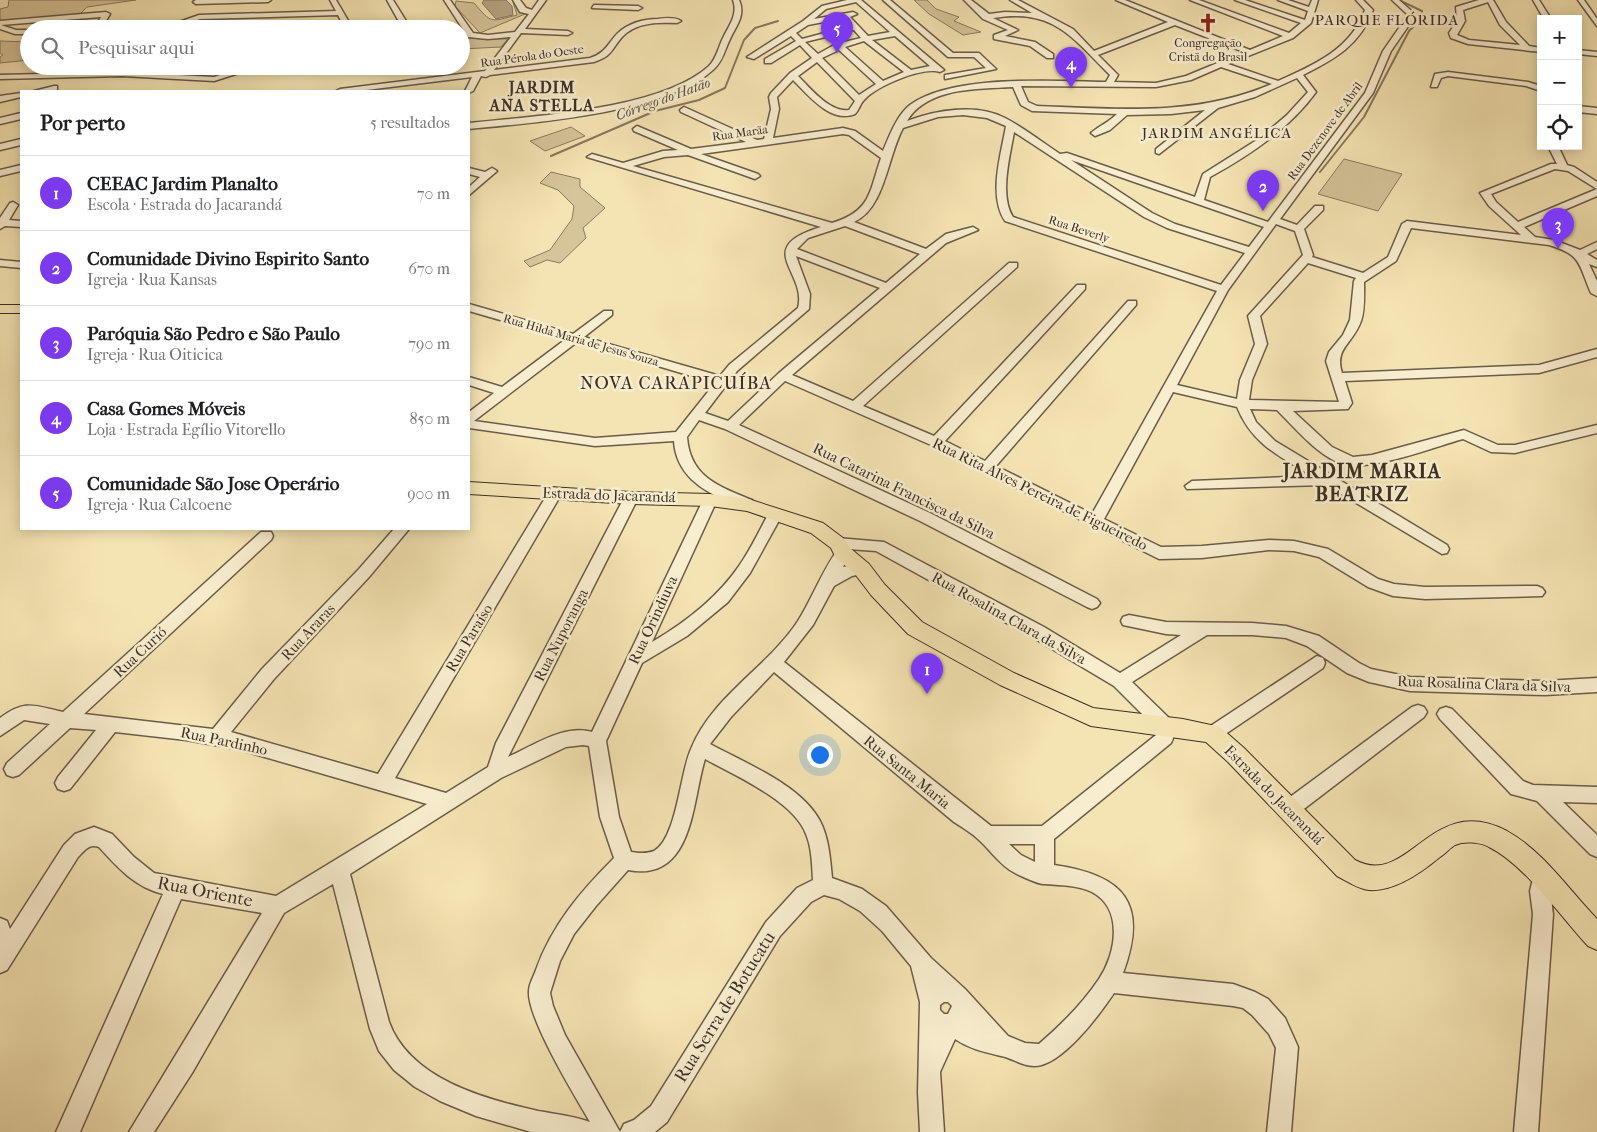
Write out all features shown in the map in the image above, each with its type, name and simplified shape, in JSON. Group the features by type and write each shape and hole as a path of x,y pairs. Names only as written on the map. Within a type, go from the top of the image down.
{"main road":[{"path":"0,309 20,309"},
{"name":"Estrada do Jacarandá","path":"470,488 630,498 710,500 748,505 817,528 862,569 878,590 915,628 1007,678 1091,717 1212,734 1236,755 1346,868 1370,878 1394,873 1448,836 1469,831 1487,834 1502,842 1542,878 1597,937"}],"street":[{"path":"196,2 268,0"},
{"path":"333,0 344,20"},
{"path":"390,0 402,20"},
{"path":"447,0 461,20"},
{"path":"516,0 523,10 533,13"},
{"path":"470,90 543,0"},
{"path":"642,0 632,18 637,26 651,21 678,21"},
{"path":"470,126 615,106 648,98 690,82 710,69 719,58 727,37 735,26 739,6 736,0"},
{"path":"751,56 806,23 824,7 857,0 962,89"},
{"path":"886,0 950,53 958,56 976,55 992,70 948,77"},
{"path":"967,0 986,17 1014,30 997,37 1032,44 1050,56"},
{"path":"1013,0 1070,31 1114,75 1134,85"},
{"path":"1119,0 1252,53"},
{"path":"1193,0 1285,36"},
{"path":"1238,0 1304,22"},
{"path":"1281,0 1310,9"},
{"path":"1307,0 1310,9"},
{"path":"791,250 801,238 847,222 862,214 870,205 885,157 908,112 929,96 962,89 1016,85 1134,85 1170,83 1224,65 1285,36 1304,22 1315,0"},
{"path":"1016,85 1024,103 1030,108 1188,110 1216,106 1299,75 1328,59 1354,41 1360,34 1368,10 1359,0"},
{"name":"Rua Dezenove de Abril","path":"1272,223 1372,89 1387,51 1412,15 1396,0"},
{"path":"1525,46 1503,23 1488,0 1459,9 1461,21 1452,33 1454,36 1465,40 1537,49"},
{"path":"1536,0 1545,15"},
{"path":"1581,0 1597,24"},
{"path":"814,3 824,7"},
{"path":"594,7 638,8"},
{"path":"806,23 869,11"},
{"path":"190,20 199,17 340,13"},
{"path":"53,20 106,14 103,20"},
{"path":"986,17 1005,14 1045,17"},
{"path":"845,16 866,39 908,71"},
{"path":"1094,54 1175,22"},
{"path":"0,26 20,24"},
{"path":"0,26 20,32"},
{"name":"Rua Pérola do Oeste","path":"357,90 390,88 600,58 612,50 619,36 637,26"},
{"path":"768,61 801,41 855,27"},
{"path":"470,34 481,37 516,32 568,33"},
{"path":"791,32 859,100"},
{"path":"769,141 768,131 776,111 772,97 777,87 816,56 839,46 897,33"},
{"path":"1465,40 1537,48"},
{"path":"839,46 882,85"},
{"path":"1582,52 1597,55"},
{"path":"1224,65 1278,84"},
{"path":"794,75 818,100 843,113 852,112 859,100 908,71 936,67"},
{"path":"1434,85 1438,76 1448,74 1528,84 1537,87"},
{"path":"1,77 82,75"},
{"path":"140,75 214,79 227,75"},
{"path":"1108,85 1114,75"},
{"path":"1199,201 1206,176 1241,154 1275,128 1307,99 1312,92 1299,75"},
{"path":"43,90 54,88"},
{"path":"0,99 20,95"},
{"path":"1159,151 1216,106"},
{"path":"1582,109 1597,111"},
{"path":"684,110 754,142"},
{"path":"1107,110 1118,119"},
{"path":"1095,133 1118,119 1127,110"},
{"path":"1188,110 1199,114 1201,118"},
{"path":"908,112 930,115"},
{"path":"901,126 930,115 951,112 975,113 994,117 1011,124 1030,136 1053,151 1083,175 1158,221 1250,251"},
{"path":"0,121 20,116"},
{"name":"Rua Beverly","path":"1011,124 1001,202 1002,210 1009,219 1223,289"},
{"path":"637,129 711,163 755,176"},
{"name":"Rua Marãa","path":"624,166 657,155 845,131 852,133 885,157"},
{"path":"1009,138 1030,136"},
{"path":"3,144 20,142"},
{"path":"1555,150 1563,167"},
{"path":"1053,151 1199,201 1272,223 1300,229"},
{"path":"592,157 833,227"},
{"path":"1083,175 1100,167"},
{"path":"1531,238 1492,204 1485,193 1547,167 1563,167 1576,172 1597,186"},
{"path":"0,173 20,168"},
{"path":"470,171 489,173 470,191"},
{"path":"1516,226 1597,192"},
{"path":"0,207 17,203"},
{"path":"1,224 17,203"},
{"path":"1300,229 1319,208"},
{"path":"847,222 928,254"},
{"path":"1096,520 1223,289 1272,223"},
{"path":"1169,387 1242,404 1344,406 1346,402 1336,377 1332,360 1335,352 1348,336 1356,320 1357,288 1363,277 1392,258 1402,240 1404,226 1416,223 1557,243 1597,264"},
{"path":"1,224 20,224"},
{"path":"1300,229 1308,248 1306,259 1254,316 1261,344 1246,380 1242,404 1250,424 1270,444 1328,480 1372,504 1442,549"},
{"path":"730,426 783,376 950,236 973,230"},
{"path":"1580,254 1597,246"},
{"path":"791,250 889,288"},
{"path":"470,424 570,440 596,442 680,436 733,368 803,309 805,300 791,250"},
{"path":"1580,254 1597,293"},
{"path":"1306,259 1363,277"},
{"path":"0,263 20,265"},
{"path":"853,408 1013,265"},
{"path":"936,442 1081,287"},
{"path":"988,467 1132,303"},
{"name":"Rua Hilda Maria de Jesus Souza","path":"470,307 723,381"},
{"path":"470,417 608,313"},
{"path":"1336,377 1430,375 1539,369 1597,353"},
{"name":"Rua Rita Alves Pereira de Figueiredo","path":"783,376 853,408 936,442 1159,553 1294,546 1322,553 1373,583 1392,590 1434,593 1537,592"},
{"path":"470,381 505,392"},
{"path":"1280,406 1327,450 1352,462 1372,460 1459,435 1471,435 1501,450 1514,449 1597,429"},
{"name":"Rua Catarina Francisca da Silva","path":"698,415 730,426 925,517 1092,603"},
{"name":"Estrada do Jacarandá","path":"680,436 681,456 693,474 726,495 748,505"},
{"path":"1192,486 1328,480"},
{"name":"Rua Paraíso","path":"383,782 555,494"},
{"name":"Rua Nuporanga","path":"495,772 502,749 630,498"},
{"name":"Rua Orindiuva","path":"597,741 710,500"},
{"path":"635,659 675,637 712,609 745,570 775,515"},
{"name":"Rua Araras","path":"216,738 268,674 364,573 401,530"},
{"name":"Rua Curió","path":"13,769 266,536"},
{"name":"Rua Rosalina Clara da Silva","path":"840,548 879,546 1038,632 1122,679 1165,726"},
{"path":"141,1132 184,1065 277,906 339,870 495,772 564,740 582,737 597,741 604,769 612,830 616,845 625,860 638,864 656,859 666,853 677,831 690,776 706,736 774,662 802,628 830,581 840,548"},
{"path":"830,581 849,571 862,569"},
{"name":"Rua Rosalina Clara da Silva","path":"1129,621 1166,628 1273,630 1302,636 1353,668 1388,680 1410,684 1545,688 1597,685"},
{"path":"1122,679 1203,629"},
{"name":"Rua Santa Maria","path":"774,662 961,816 988,835 1007,857 1023,867 1044,875 1085,880 1099,885 1116,900 1121,909 1123,927 1109,982"},
{"path":"1212,734 1317,663"},
{"name":"Rua Pardinho","path":"0,728 20,712 67,720 153,728 237,741 448,802"},
{"path":"1289,809 1418,712"},
{"path":"1446,714 1517,788 1526,792 1597,795"},
{"path":"64,783 111,725"},
{"path":"988,835 1045,835 1165,738 1165,726"},
{"path":"700,747 790,800 803,812 811,823 816,838 823,885 846,891 872,906 892,925 920,962 958,997 1001,1045"},
{"path":"1541,793 1597,848"},
{"path":"1044,875 1045,835"},
{"name":"Rua Oriente","path":"2,960 57,870 71,851 87,837 101,837 127,864 149,881 176,888 277,906"},
{"path":"609,1132 547,1020 539,992 550,956 569,924 597,888 625,860"},
{"path":"339,870 376,1015 386,1042 393,1053 424,1080 462,1099 509,1116 587,1132"},
{"path":"1526,1132 1543,914 1540,891 1542,878"},
{"name":"Rua Serra de Botucatu","path":"632,1132 640,1130 659,1114 773,929 804,895 823,885"},
{"path":"68,1132 176,888"},
{"path":"1543,914 1565,904"},
{"path":"0,928 2,960"},
{"path":"920,962 930,1004 934,1018 944,1025 951,1025 958,1022 962,1011 958,997 946,990 941,991 930,1004 932,1132"},
{"path":"951,1025 976,1040 988,1044 1001,1045 1027,1055 1042,1054 1062,1039 1109,982 1233,995 1248,999 1260,1007 1277,1026 1287,1047 1279,1132"},
{"path":"930,1069 951,1025"}],"shaded area":[{"path":"9,0 136,0 87,7 80,14 0,21 0,9 8,7"},
{"path":"484,0 506,0 512,6 513,15 496,19 482,3"},
{"path":"914,0 927,0 936,9 959,17 954,21 981,32 963,35 929,14"},
{"path":"456,1 474,3 488,18 496,20 517,15 513,2 525,14 480,33 455,6"},
{"path":"470,38 508,39 501,47 470,49"},
{"path":"0,41 20,42 20,61 0,63 0,57 3,55 0,53"},
{"path":"571,127 585,136 545,151 530,141"},
{"path":"1344,159 1402,174 1378,211 1318,194"},
{"path":"551,172 580,179 580,187 605,208 583,228 586,238 560,263 547,260 530,267 524,261 550,250 572,219 574,206 558,190 540,183"}],"waterway":[{"path":"1320,172 1364,117 1409,31 1422,18 1422,11 1399,0"},
{"name":"Córrego do Hatão","path":"551,156 655,111 699,100 725,88 744,40 755,28 778,21"}],"place":[{"name":"Congregação Cristã do Brasil","path":"1208,23"},
{"name":"Comunidade São Jose Operário","path":"837,53"},
{"name":"Casa Gomes Móveis","path":"1071,88"},
{"name":"Comunidade Divino Espirito Santo","path":"1263,211"},
{"name":"Paróquia São Pedro e São Paulo","path":"1558,249"},
{"name":"CEEAC Jardim Planalto","path":"927,694"}],"district":[{"name":"PARQUE FLÓRIDA","path":"1387,20"},
{"name":"JARDIM ANA STELLA","path":"542,96"},
{"name":"JARDIM ANGÉLICA","path":"1217,133"},
{"name":"NOVA CARAPICUÍBA","path":"676,383"},
{"name":"JARDIM MARIA BEATRIZ","path":"1362,482"}]}
